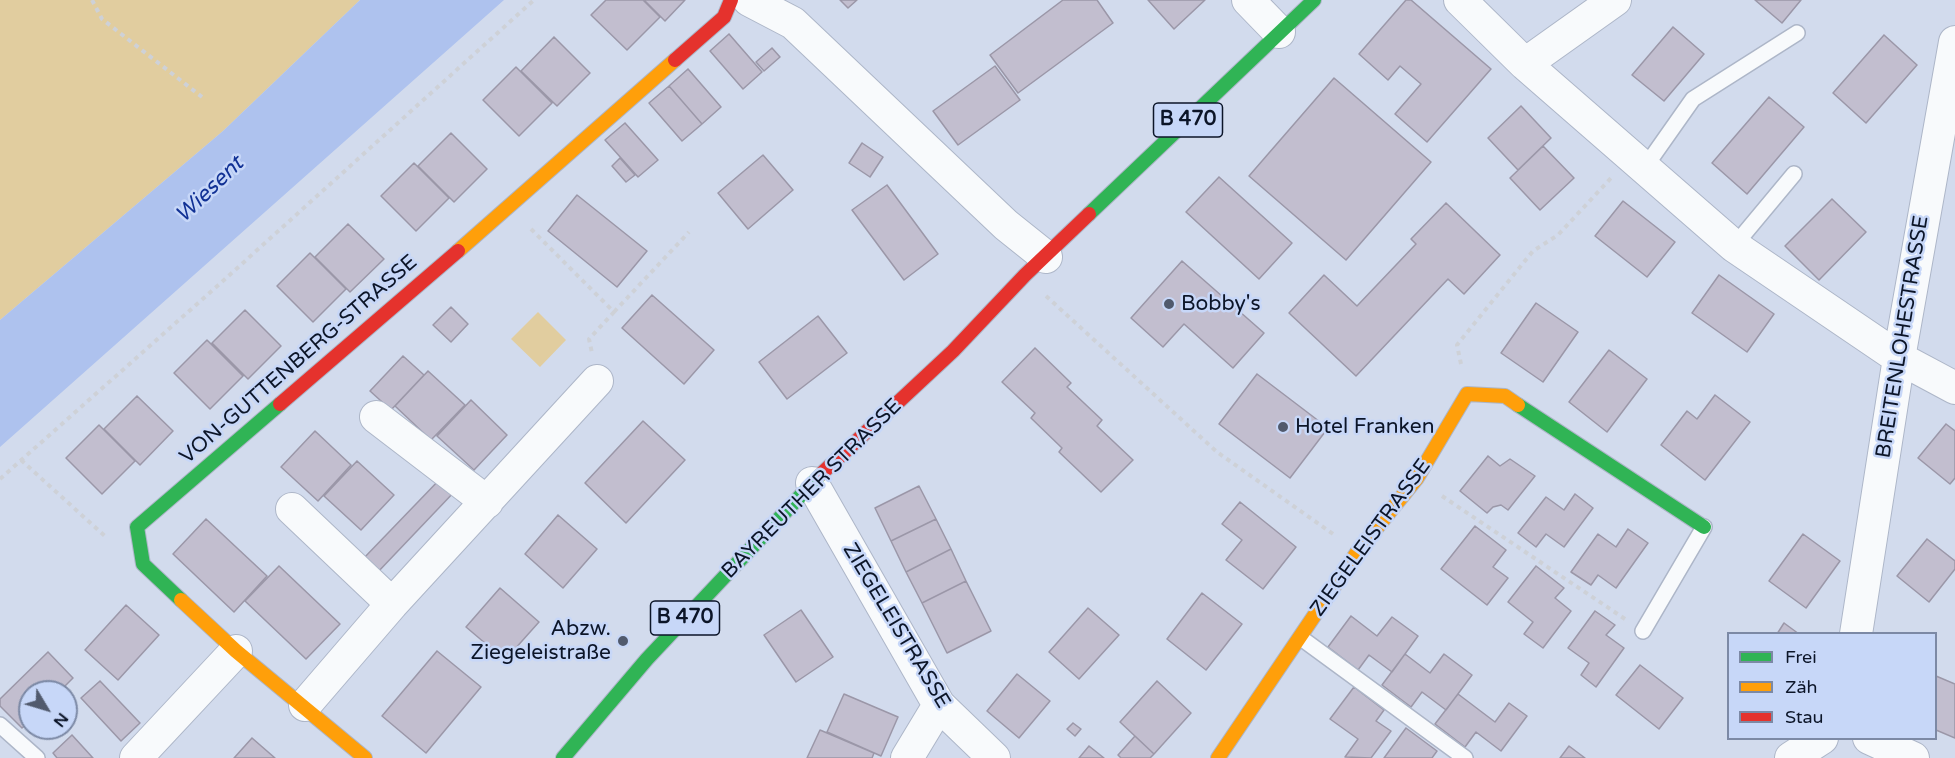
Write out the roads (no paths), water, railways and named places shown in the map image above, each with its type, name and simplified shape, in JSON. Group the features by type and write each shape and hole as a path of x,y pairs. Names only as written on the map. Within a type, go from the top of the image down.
{"street":[{"name":"VON-GUTTENBERG-STRASSE","path":"236,651 143,564 137,527 509,207 724,17 731,0"},
{"path":"749,0 793,22 1006,225 1035,266"},
{"path":"1248,0 1279,32"},
{"name":"BAYREUTHER STRASSE","path":"563,758 647,659 812,483 953,351 1035,266 1314,0"},
{"path":"1460,0 1525,64 1635,163 1734,246 1899,358 1955,388"},
{"path":"1525,64 1615,0"},
{"name":"BREITENLOHESTRASSE","path":"1856,632 1899,358 1955,42"},
{"path":"305,705 392,604 597,381"},
{"name":"ZIEGELEISTRASSE","path":"1218,758 1358,551 1417,478 1467,394 1505,396 1704,527"},
{"path":"376,417 487,502"},
{"name":"ZIEGELEISTRASSE","path":"812,483 939,705 994,758"},
{"path":"292,509 392,604"},
{"path":"136,758 236,651 305,705 365,758"},
{"path":"907,758 939,705"},
{"path":"1791,758 1819,740"},
{"path":"1873,740 1913,758"}],"lane":[{"path":"1635,163 1693,99 1797,33"},
{"path":"1734,246 1794,174"},
{"path":"1643,631 1704,527"},
{"path":"1301,638 1465,758"},
{"path":"0,725 37,758"}],"water":[{"name":"Wiesent","path":"360,0 504,0 0,447 0,320 223,131"}],"place":[{"name":"Bobby's","path":"1169,304"},
{"name":"Hotel Franken","path":"1283,427"},
{"name":"Abzw. Ziegeleistraße","path":"623,641"}]}
